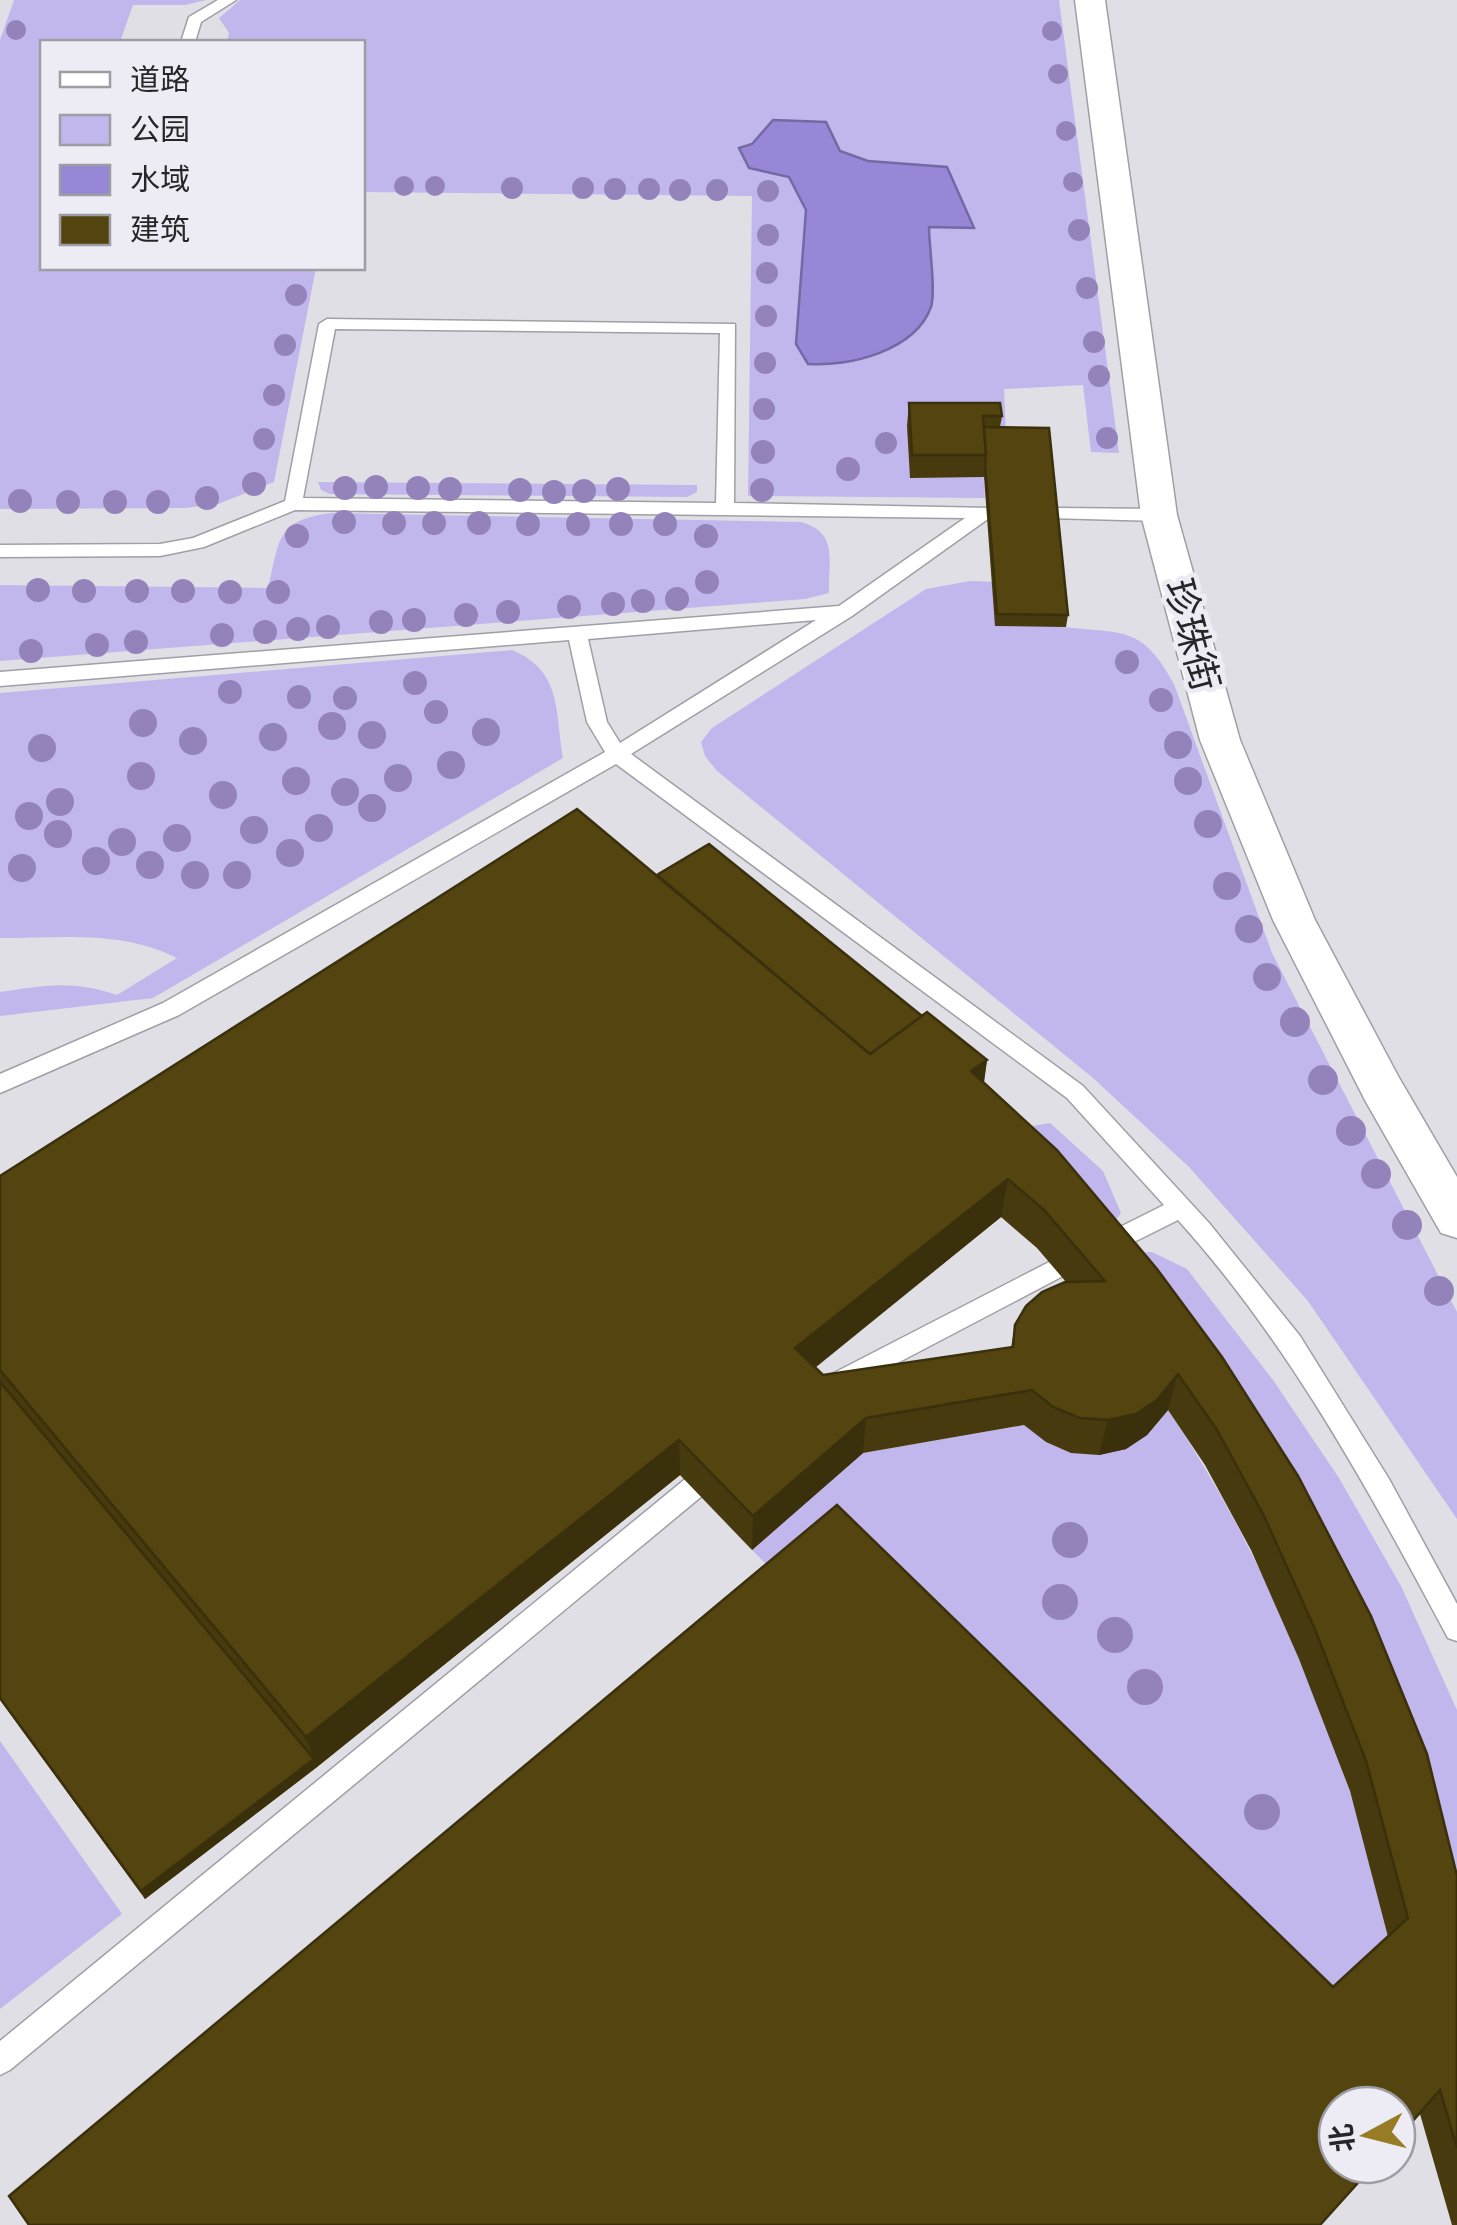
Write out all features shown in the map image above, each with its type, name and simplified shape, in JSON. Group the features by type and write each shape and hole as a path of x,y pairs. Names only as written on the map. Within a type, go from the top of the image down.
{"street":[{"name":"珍珠街","path":"1090,0 1159,515 1220,740 1294,920 1382,1089 1457,1219"}],"lane":[{"path":"189,40 194,20 230,0"},
{"path":"293,504 328,324 729,328 726,510"},
{"path":"0,551 160,550 196,543 293,504 986,512 845,611 618,754 171,1009 0,1084"},
{"path":"1054,514 1159,515"},
{"path":"0,679 845,611"},
{"path":"577,632 597,722 618,754 1075,1092 1181,1208 1291,1343 1380,1487 1457,1629"},
{"path":"1099,1248 1181,1208"},
{"path":"808,1399 1055,1269"},
{"path":"0,2060 693,1488"}],"green space":[{"path":"14,0 206,0 185,5 133,5 121,40 40,40 40,270 316,270 274,482 218,504 185,508 0,509 0,40"},
{"path":"240,0 1059,0 1119,453 1091,452 1083,385 1004,389 1006,439 981,440 985,498 748,496 752,196 365,192 365,40 227,40 229,33 219,18"},
{"path":"318,482 697,485 697,492 687,497 330,494 321,490"},
{"path":"332,513 801,522 826,540 829,593 805,599 0,661 0,585 268,588 283,535 300,521"},
{"path":"970,581 1058,584 1063,627 1116,633 1141,642 1163,665 1174,684 1272,953 1457,1312 1457,1519 1308,1301 1189,1167 1093,1078 717,771 705,756 701,742 712,728 926,589"},
{"path":"512,650 540,669 548,681 557,708 563,758 153,998 0,1016 0,992 59,985 117,995 177,958 113,939 0,938 0,693"},
{"path":"1050,1123 1103,1171 1121,1213 1111,1227 990,1133"},
{"path":"1152,1252 1187,1269 1273,1380 1339,1478 1401,1586 1457,1710 1457,1981 1129,1254"},
{"path":"1168,1410 1223,1499 1293,1641 1349,1789 1390,1945 1317,2012 784,1582 752,1550 863,1453 1024,1425"},
{"path":"0,1741 122,1914 0,2009"}],"water":[{"path":"773,120 826,122 840,151 868,161 947,167 974,228 929,227 931,307 923,322 896,345 861,359 808,364 796,344 806,210 789,177 749,168 739,148 752,144"}],"building":[{"path":"909,403 1000,403 1002,416 983,416 986,455 912,455"},
{"path":"984,427 1049,428 1068,615 997,614"},
{"path":"577,809 870,1054 927,1012 987,1060 971,1071 1057,1150 1157,1269 1222,1357 1298,1476 1371,1616 1427,1754 1457,1876 1457,2148 1440,2090 1417,2116 1417,2085 1317,2085 1317,2185 1356,2185 1320,2225 29,2225 9,2196 837,1505 1333,1987 1408,1918 1366,1761 1314,1627 1264,1516 1217,1430 1178,1374 1157,1400 1136,1414 1108,1420 1080,1418 1053,1407 1032,1390 866,1418 753,1516 679,1440 306,1737 0,1370 0,1176","holes":["1008,1179 1044,1210 1105,1281 1065,1282 1042,1292 1026,1306 1015,1325 1013,1347 823,1375 795,1348"]},
{"path":"709,844 922,1016 870,1054 657,875"},
{"path":"0,1382 314,1759 141,1891 0,1698"}]}
